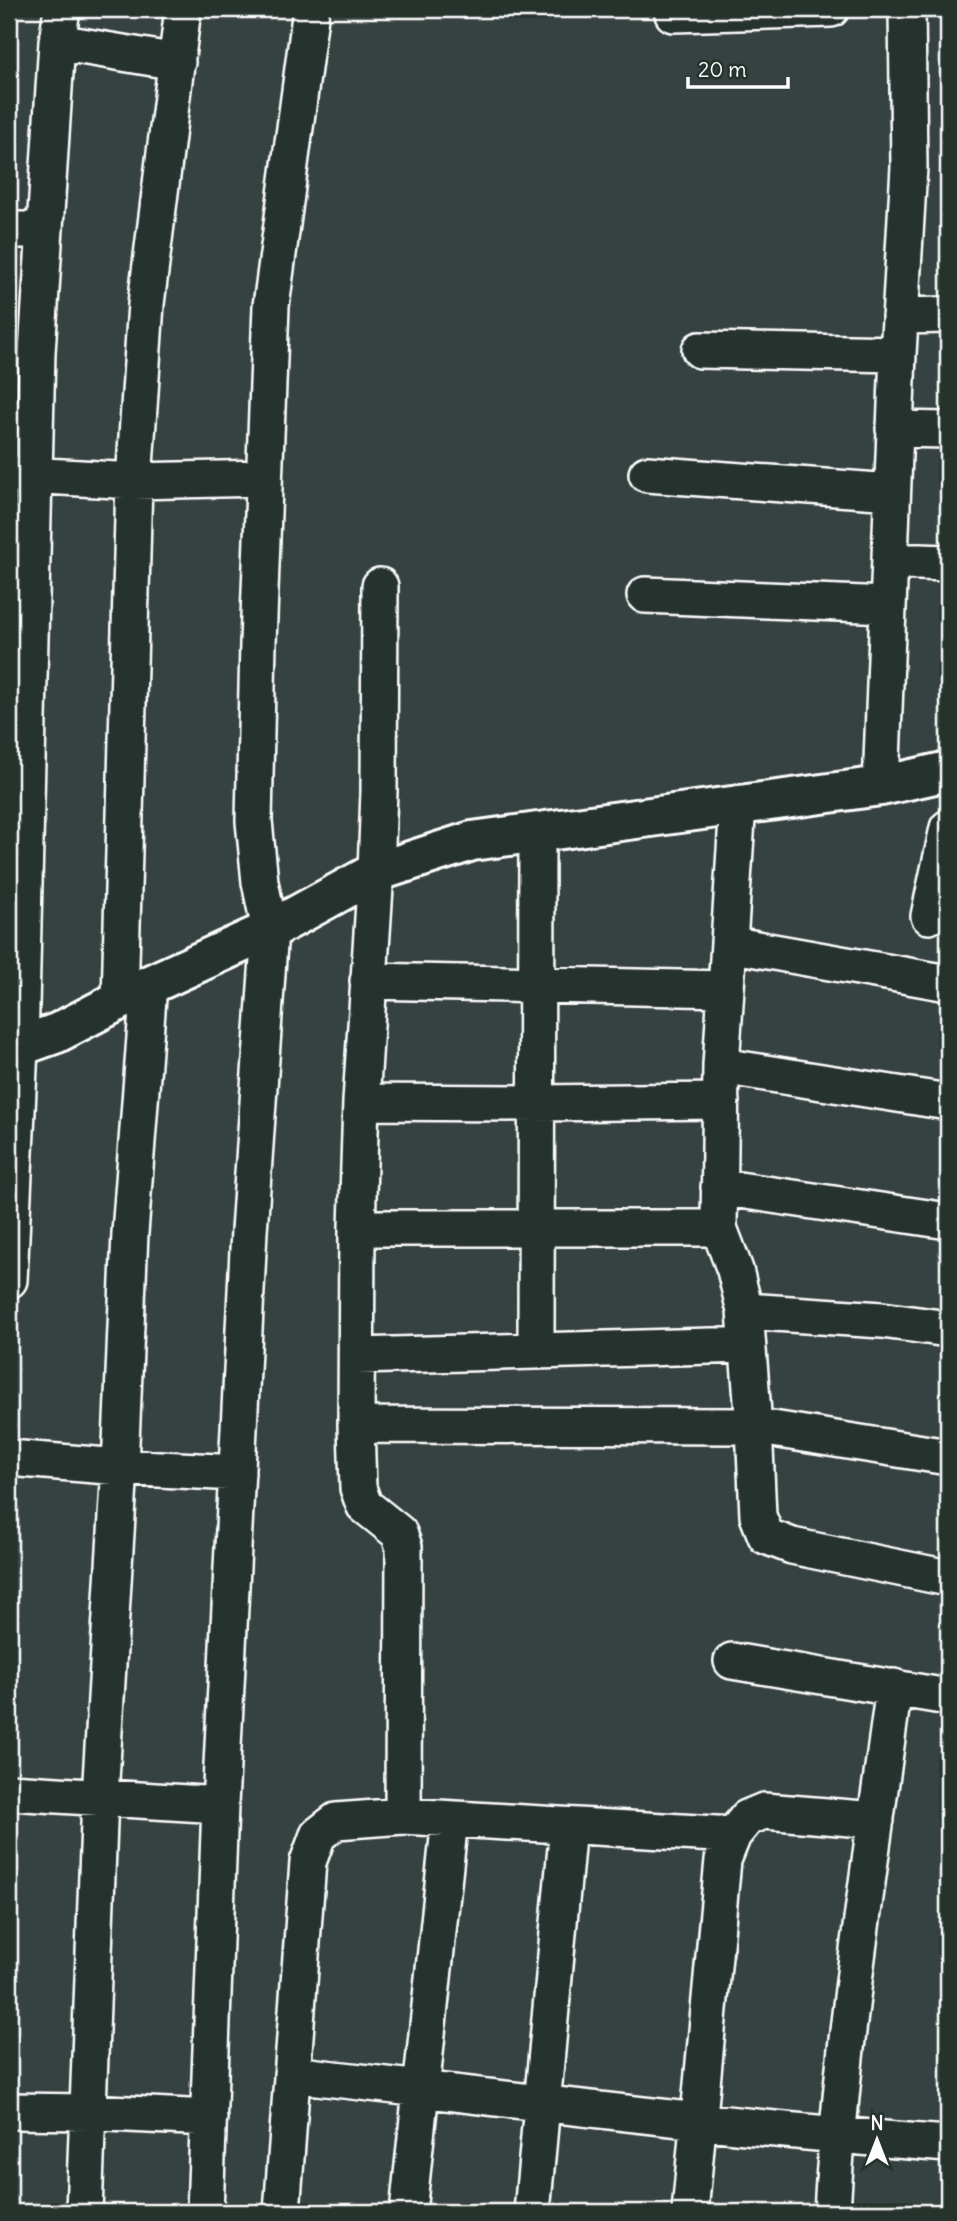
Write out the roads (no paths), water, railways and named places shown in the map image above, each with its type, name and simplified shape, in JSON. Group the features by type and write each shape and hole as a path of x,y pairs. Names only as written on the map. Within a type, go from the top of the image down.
{"main road":[{"path":"14,1049 57,1033 134,993 270,930 376,873 472,841 881,786 948,771"}],"street":[{"path":"84,2212 100,1797 120,1467 130,1233 134,993 134,481 146,304 183,9"},
{"path":"205,2212 220,1805 249,1231 270,930 260,882 254,821 271,306 311,9"},
{"path":"673,14 831,9"},
{"path":"881,786 894,429 909,167 907,9"},
{"path":"9,1280 23,352 46,230 59,25 177,62"},
{"path":"9,230 46,230"},
{"path":"900,316 948,315"},
{"path":"700,350 898,354"},
{"path":"894,429 948,430"},
{"path":"22,474 134,481 264,478"},
{"path":"647,474 892,492"},
{"path":"890,561 948,563"},
{"path":"380,586 379,791 361,1102 356,1425 358,1488 364,1505 399,1533 404,1547 403,1816"},
{"path":"645,595 888,605"},
{"path":"738,804 721,1066 719,1228 735,1270 745,1311 758,1516 766,1536 792,1546 948,1578"},
{"path":"929,916 943,874 948,828"},
{"path":"536,1351 537,831"},
{"path":"729,944 948,983"},
{"path":"368,981 726,989"},
{"path":"721,1066 948,1102"},
{"path":"361,1102 721,1101"},
{"path":"719,1187 948,1221"},
{"path":"357,1228 719,1228"},
{"path":"745,1311 882,1320 948,1329"},
{"path":"357,1356 747,1345"},
{"path":"356,1425 754,1426 948,1457"},
{"path":"9,1458 237,1473"},
{"path":"732,1661 948,1697"},
{"path":"832,2212 836,2136 894,1687"},
{"path":"9,1792 220,1805"},
{"path":"690,2212 723,1860 733,1835 747,1818 764,1811 876,1820"},
{"path":"282,2212 308,1862 318,1835 336,1821 403,1816 733,1835"},
{"path":"408,2212 450,1819"},
{"path":"532,2212 568,1826"},
{"path":"292,2074 836,2136 948,2144"},
{"path":"9,2111 209,2118"}]}
